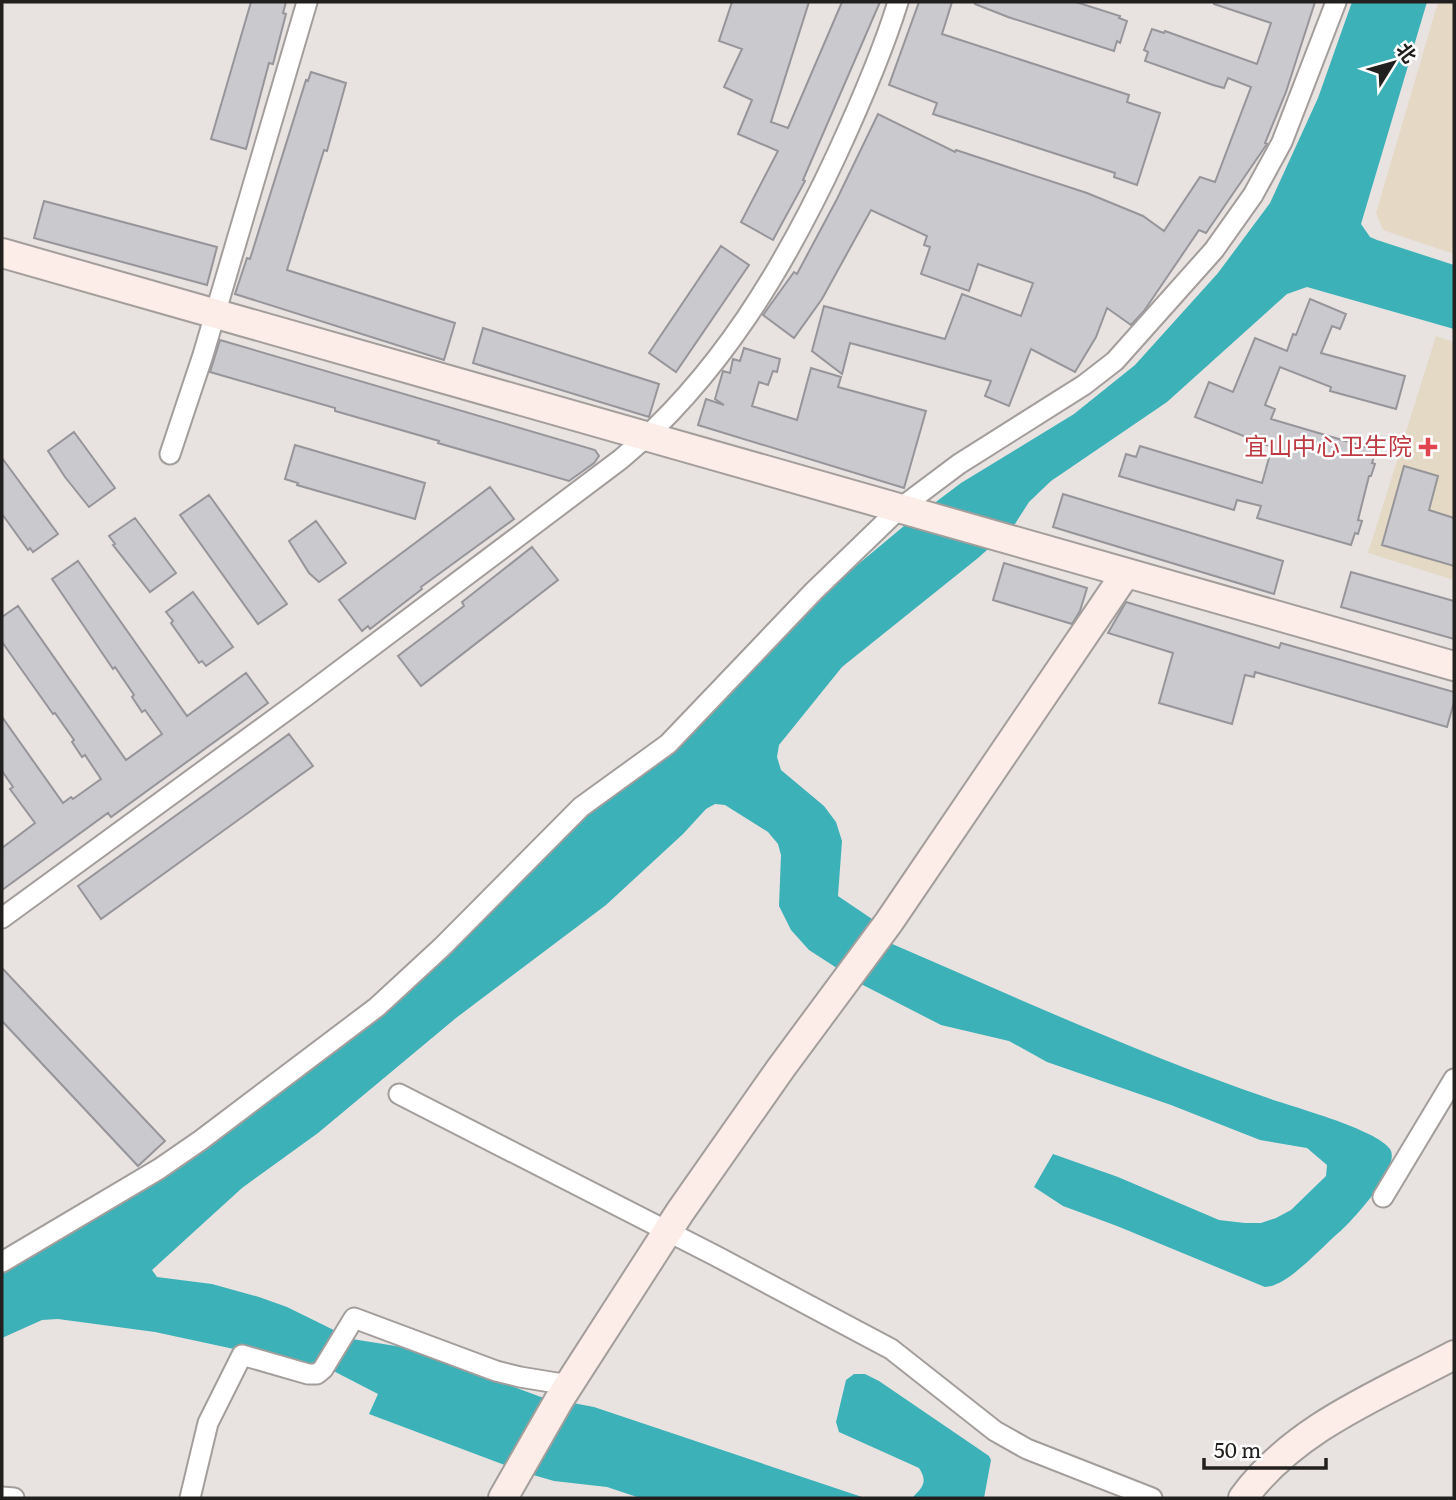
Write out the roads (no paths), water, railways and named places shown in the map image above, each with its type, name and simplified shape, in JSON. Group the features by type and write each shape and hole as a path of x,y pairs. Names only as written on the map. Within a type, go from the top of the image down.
{"street":[{"path":"170,454 215,314 307,2"},
{"path":"2,918 306,696 610,467 647,437 690,394 757,302 784,257 847,132 878,59 898,2"},
{"path":"2,1262 159,1169 377,1007 452,938 581,807 668,744 814,592 909,511 959,464 1100,374 1130,346 1214,250 1247,205 1273,160 1336,2"},
{"path":"2,253 1454,666"},
{"path":"509,1486 564,1393 668,1231 888,922 1126,573"},
{"path":"1383,1197 1454,1079"},
{"path":"399,1094 668,1231 891,1349 995,1431 1027,1449 1152,1498"},
{"path":"190,1498 208,1423 242,1355 317,1374 323,1369 354,1318 496,1371 564,1393"},
{"path":"1243,1498 1266,1470 1305,1436 1454,1355"},
{"path":"2,1497 14,1498"}],"water":[{"path":"1352,2 1427,2 1361,224 1370,237 1454,265 1454,329 1307,287 1287,294 1167,402 1051,481 1029,502 1013,527 842,667 779,745 777,757 781,770 824,806 836,822 842,841 838,896 872,919 867,928 890,943 1125,1044 1220,1081 1352,1126 1382,1141 1390,1149 1392,1157 1389,1168 1373,1195 1343,1229 1292,1275 1265,1287 1063,1206 1034,1187 1053,1154 1118,1177 1219,1220 1261,1223 1291,1210 1326,1176 1327,1165 1307,1148 1260,1140 1171,1105 1047,1062 1009,1041 941,1025 863,985 809,950 791,930 779,906 781,855 778,844 768,832 725,805 715,804 706,809 683,834 606,905 456,1018 318,1133 242,1188 152,1270 157,1277 212,1284 259,1297 287,1307 352,1339 402,1347 541,1397 594,1407 865,1498 640,1498 607,1487 554,1481 523,1472 369,1414 378,1394 316,1362 312,1366 155,1332 58,1319 42,1320 2,1338 2,1269 196,1153 729,688 832,586 961,483 1074,414 1135,365 1218,273 1270,203 1318,98"},
{"path":"854,1374 865,1374 879,1381 989,1456 991,1460 984,1498 912,1498 923,1484 919,1468 839,1432 836,1422 846,1380"}],"place":[{"name":"宜山中心卫生院","path":"1428,447"}]}
